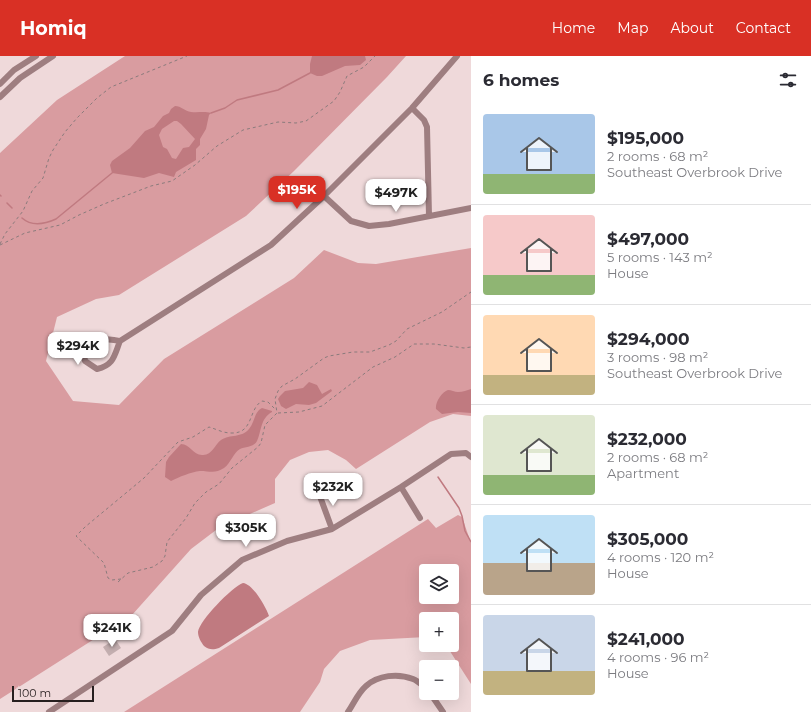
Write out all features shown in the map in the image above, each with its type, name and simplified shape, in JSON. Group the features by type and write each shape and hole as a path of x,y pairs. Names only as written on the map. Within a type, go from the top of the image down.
{"street":[{"path":"0,84 14,70 36,56"},
{"path":"120,341 100,338 92,340 85,346 85,361 97,369 106,367 112,361 120,341 271,246 324,196 412,108 457,56"},
{"path":"0,97 20,78 51,57"},
{"path":"412,108 424,120 427,127 429,216"},
{"path":"324,196 351,221 369,226 471,208"},
{"path":"49,712 172,631 201,595 242,560 287,541 332,529 452,454 466,453 471,457"},
{"path":"401,487 420,518"},
{"path":"318,491 332,529"},
{"path":"348,712 359,694 367,685 376,680 390,675 404,676 414,679 419,683"},
{"path":"435,700 443,712"}],"path":[{"path":"0,244 5,234 23,211 32,191 43,178 52,150 77,118 97,98 111,87 187,56"},
{"path":"0,244 25,233 60,226 104,204 151,186 172,181 195,165 214,148 243,130 278,122 296,123 306,121 334,101 347,76 364,67 375,56"},
{"path":"277,413 275,396 280,388 326,357 356,352 368,352 391,344 407,329 442,312 471,292"},
{"path":"118,582 128,574 153,567 162,561 165,556 167,542 186,518 195,503 206,492 218,484 232,468 260,445 265,425 277,413 299,412 322,406 373,367 395,357 414,344 434,344 464,348 471,347"},
{"path":"121,579 115,580 108,578 104,564 76,536 144,478 179,441 193,437 209,427 228,433 236,433 248,425 256,406 262,401 268,402 276,410"}],"shaded area":[{"path":"125,56 406,56 294,171 246,216 119,295 96,299 57,317 46,361 73,401 119,405 164,359 294,278 324,250 358,263 376,264 471,248 471,416 453,414 430,422 356,469 346,460 328,450 309,452 290,460 275,479 275,503 220,527 191,549 132,615 0,699 0,153 57,100"},
{"path":"312,56 365,56 366,60 360,65 345,66 322,76 317,76 310,73"},
{"path":"175,106 191,112 211,113 209,115 206,129 200,139 200,145 196,149 196,160 176,172 174,177 159,173 144,178 112,173 110,165 112,161 130,148 145,131 154,127 163,116 169,113","holes":["174,121 177,121 195,139 189,147 183,148 176,159 172,158 167,149 163,147 159,135 162,129"]},
{"path":"309,382 317,385 322,394 331,389 332,391 316,403 309,405 296,404 286,409 281,406 278,399 285,391 303,388"},
{"path":"471,389 471,413 458,412 442,414 436,409 438,400 446,391 460,392"},
{"path":"262,408 272,412 263,421 256,443 252,446 240,449 224,468 215,472 193,472 171,481 165,477 166,462 181,444 184,444 199,455 208,454 224,438 246,432 251,426 257,412"},
{"path":"458,515 462,517 471,543 471,684 459,665 459,660 456,660 450,652 459,652 459,612 419,612 419,637 370,640 340,651 324,669 320,682 300,712 124,712 428,519 436,528"},
{"path":"243,583 251,587 255,592 269,616 219,648 211,649 204,646 198,632 204,620 231,591"}],"building":[{"path":"115,639 121,648 109,656 103,647"}],"waterway":[{"path":"211,113 225,108 237,100 278,90 310,73"},
{"path":"22,218 34,224 56,219 112,173"},
{"path":"7,203 12,208"},
{"path":"438,477 459,508 465,531 471,542"}]}
